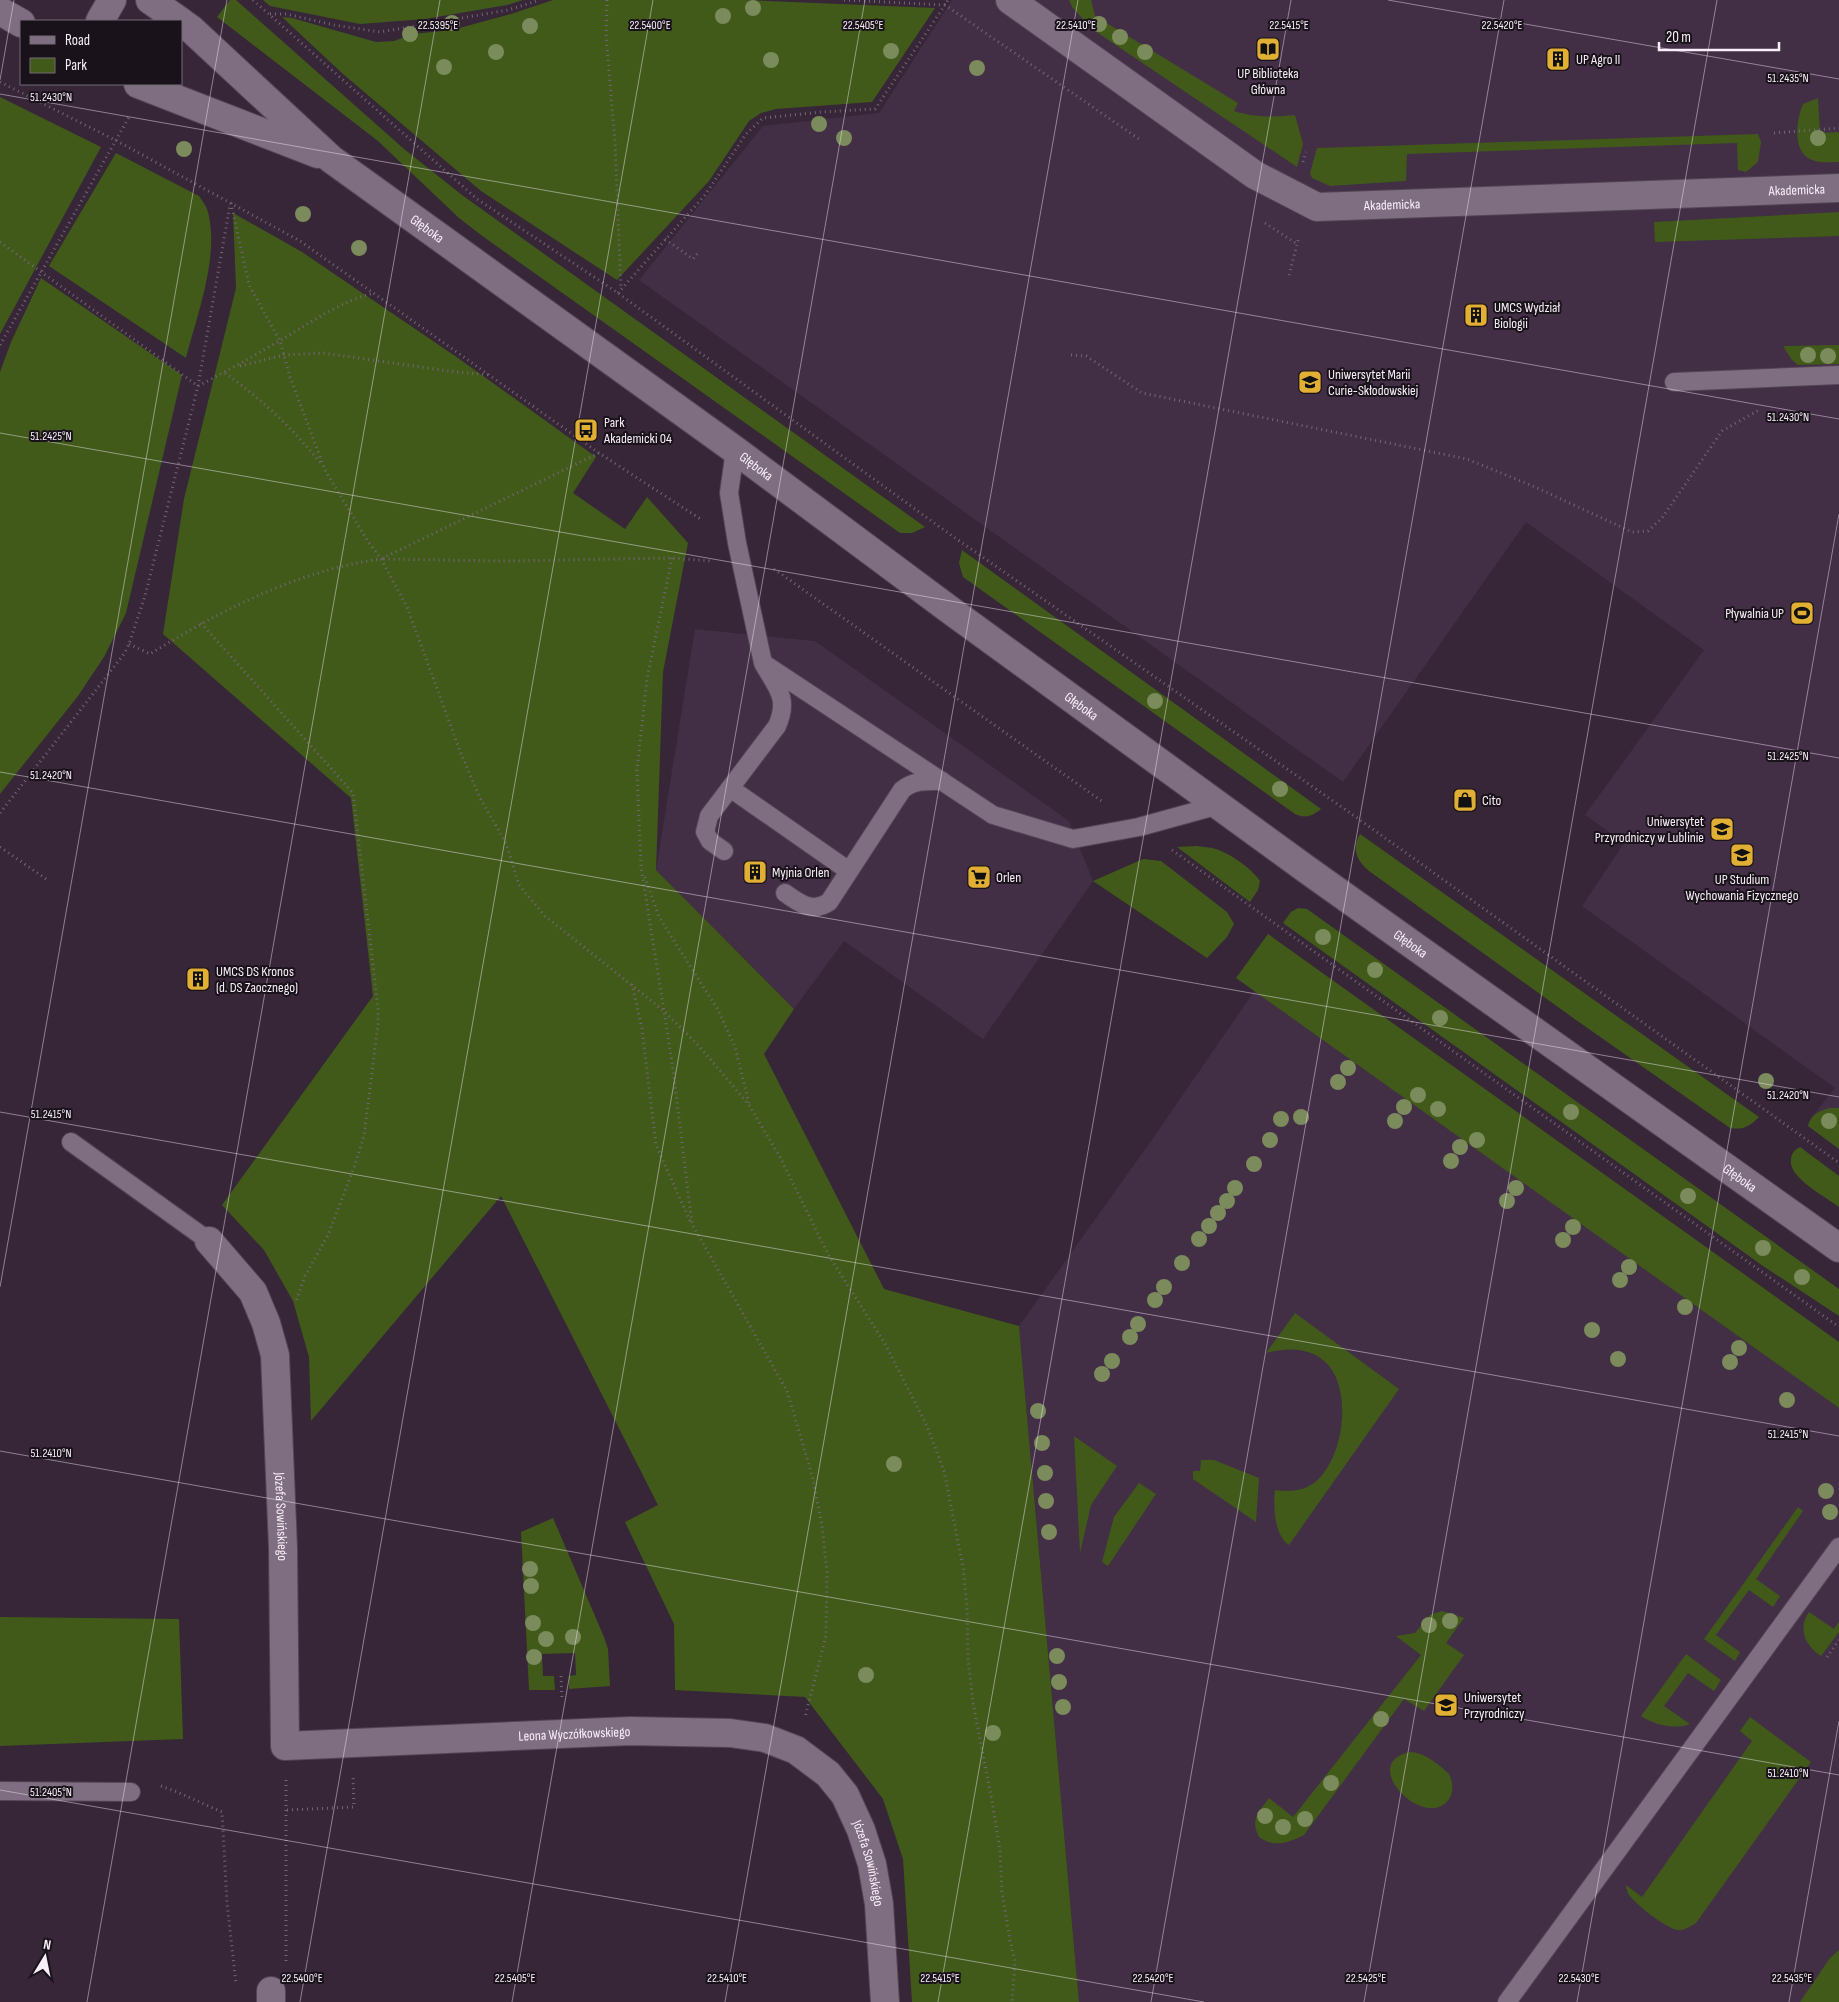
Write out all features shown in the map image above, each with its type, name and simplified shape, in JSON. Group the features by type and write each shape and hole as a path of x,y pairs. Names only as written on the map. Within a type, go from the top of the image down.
{"street":[{"path":"101,20 112,0"},
{"name":"Głęboka","path":"150,0 178,20"},
{"name":"Akademicka","path":"1010,0 1255,175 1317,207 1839,188"},
{"path":"0,12 20,22"},
{"name":"Głęboka","path":"182,23 331,159 735,450 950,610 1306,869 1839,1248"},
{"name":"Głęboka","path":"141,85 331,159"},
{"name":"Józefa Sowińskiego","path":"208,1241 253,1292 266,1323 275,1355 283,1548 285,1746"},
{"name":"Leona Wyczółkowskiego","path":"353,1757 640,1732 730,1733 765,1738 796,1750"},
{"path":"285,1746 353,1757"},
{"name":"Józefa Sowińskiego","path":"796,1750 828,1774 840,1788 861,1830 872,1864 879,1904 885,2002"}],"lane":[{"path":"1674,382 1839,376"},
{"path":"724,851 710,841 705,832 709,816 777,726 783,712 781,695 763,663 737,543 729,493 735,450"},
{"path":"763,663 993,815 1073,839 1139,827 1219,805"},
{"path":"785,893 799,903 812,908 822,907 829,902 902,790 910,784 922,780 942,781"},
{"path":"730,788 849,871"},
{"path":"71,1142 208,1241"},
{"path":"1507,2002 1839,1547"},
{"path":"0,1791 131,1792"}],"path":[{"path":"253,0 478,199 618,293 948,534 1346,810 1839,1163"},
{"path":"269,14 286,14 334,25 380,32 508,10 540,0"},
{"path":"607,0 606,34 615,143 621,289"},
{"path":"844,0 944,5"},
{"path":"618,293 705,195 746,134 762,118 875,109 948,0"},
{"path":"0,82 231,202 300,242 599,453 737,543 1139,827 1839,1327"},
{"path":"1774,133 1839,128"},
{"path":"0,344 110,152"},
{"path":"231,202 249,285 280,341 290,377 325,470"},
{"path":"0,813 118,662 129,644 145,596 198,386 231,202"},
{"path":"1289,276 1301,229"},
{"path":"664,239 693,259 699,252"},
{"path":"0,242 198,386"},
{"path":"198,386 225,373 320,316 354,298 374,293"},
{"path":"234,367 284,355 323,353 456,372 491,375"},
{"path":"1071,355 1086,356 1142,393 1467,459 1535,487 1632,532 1648,531 1662,518 1722,430"},
{"path":"225,373 288,426 325,470 367,540 381,559 407,607 460,751 480,798 506,843 519,885 545,916 664,1011 699,1046 749,1105 780,1158 829,1256 884,1342 927,1426 944,1471 963,1567 967,1607 968,1658 973,1703 994,1811 1000,1850 1002,1891 1015,1961 1012,2002"},
{"path":"381,559 599,453"},
{"path":"129,644 150,654 201,623 246,600 300,578 362,562 381,559 507,561 672,558 720,562 737,543"},
{"path":"672,558 647,679 638,760 641,866 673,1069 692,1224"},
{"path":"201,623 353,793 378,1009 378,1024 364,1136 328,1235 305,1276 294,1306"},
{"path":"0,846 49,881"},
{"path":"641,866 658,917 718,1010 735,1047 749,1105"},
{"path":"632,984 642,1029 656,1144 692,1224 787,1391 813,1479 822,1526 827,1572 826,1636 796,1750"},
{"path":"1827,1658 1839,1640"},
{"path":"561,1676 562,1703"},
{"path":"271,1996 286,1976 285,1746"},
{"path":"286,1810 354,1807 353,1757"},
{"path":"222,1812 227,1903 237,1992"}],"shaded area":[{"name":"Uniwersytet Marii Curie-Skłodowskiej","path":"952,0 1839,0 1839,1149 1808,1126 1811,1118 1835,1088 1582,906 1624,843 1585,815 1704,650 1526,522 1343,782 639,280 763,126 879,113"},
{"path":"695,629 815,641 1069,821 1093,881 983,1039 844,941 794,1009 656,870"},
{"name":"Uniwersytet Przyrodniczy","path":"1255,990 1839,1408 1839,2002 1079,2002 1019,1326 1151,1141"}],"green space":[{"path":"230,0 236,0 404,149 462,195 925,527 912,533 900,533 481,235 459,218 378,141 217,17"},
{"path":"263,0 523,0 507,5 425,19 360,24 270,6"},
{"path":"553,0 745,0 935,8 872,102 776,109 761,113 749,121 709,181 617,280 481,191 343,74 282,17 292,18 376,42 394,41 413,34 452,30"},
{"path":"1069,0 1091,0 1095,16 1238,103 1234,111 1265,116 1295,115 1303,144 1297,167 1092,29 1072,7"},
{"path":"0,97 101,147 0,334"},
{"path":"1818,98 1820,133 1839,132 1839,162 1815,161 1802,152 1799,145 1797,127 1803,104"},
{"path":"1758,134 1761,142 1758,162 1746,172 1738,170 1737,143 1407,154 1406,181 1330,186 1312,178 1310,173 1317,148"},
{"path":"116,153 199,196 207,209 211,226 209,264 206,284 186,358 49,266"},
{"path":"1839,212 1839,236 1655,242 1654,222"},
{"path":"233,213 302,252 458,358 596,457 573,493 625,529 647,497 688,543 663,672 656,870 794,1009 764,1054 884,1289 1019,1326 1079,2002 912,2002 903,1859 883,1799 805,1697 675,1690 674,1624 625,1522 658,1505 501,1196 311,1421 309,1357 293,1301 264,1250 222,1205 373,996 351,798 163,634 184,499 236,288"},
{"path":"41,278 182,375 126,613 104,657 78,696 0,794 0,372 11,342"},
{"path":"1839,345 1839,364 1798,365 1792,360 1783,346"},
{"path":"962,550 1321,809 1309,816 1295,814 963,577 959,563"},
{"path":"1360,834 1759,1117 1746,1127 1739,1129 1730,1128 1576,1020 1369,871 1361,863 1356,850 1357,839"},
{"path":"1196,846 1222,851 1251,871 1260,881 1258,890 1250,902 1177,847"},
{"path":"1143,859 1161,861 1227,912 1234,924 1227,937 1207,958 1093,881"},
{"path":"1298,908 1307,909 1839,1289 1839,1316 1763,1266 1283,923 1291,912"},
{"path":"1268,934 1839,1342 1839,1408 1236,978"},
{"path":"1829,1108 1839,1108 1839,1149 1808,1126 1813,1116"},
{"path":"1800,1147 1839,1176 1839,1207 1809,1186 1795,1173 1791,1166 1791,1159 1796,1149"},
{"path":"1295,1313 1399,1389 1289,1545 1277,1527 1274,1504 1275,1490 1296,1490 1315,1482 1325,1471 1333,1457 1339,1440 1342,1422 1342,1404 1339,1387 1333,1372 1324,1361 1318,1356 1304,1351 1281,1350 1266,1353"},
{"path":"1074,1436 1117,1466 1091,1505 1080,1553"},
{"path":"1201,1460 1214,1460 1259,1478 1256,1522 1193,1479 1193,1471 1200,1471"},
{"path":"1139,1483 1156,1494 1108,1566 1102,1562 1114,1517"},
{"path":"1798,1507 1803,1511 1756,1579 1780,1596 1773,1607 1749,1590 1716,1635 1740,1652 1735,1661 1704,1639"},
{"path":"553,1518 604,1637 608,1649 610,1686 569,1689 569,1676 576,1675 575,1653 542,1654 543,1676 554,1676 555,1690 529,1690 521,1532"},
{"path":"1442,1611 1464,1618 1446,1643 1464,1655 1424,1711 1404,1699 1304,1835 1281,1843 1270,1842 1259,1837 1255,1825 1256,1816 1269,1798 1293,1817 1421,1655 1396,1636 1415,1633 1430,1615"},
{"path":"1809,1612 1834,1629 1839,1622 1839,1632 1821,1656 1811,1647 1805,1637 1805,1618"},
{"path":"0,1617 179,1619 183,1739 0,1746"},
{"path":"1686,1654 1721,1680 1714,1691 1688,1673 1664,1706 1690,1724 1678,1727 1665,1726 1641,1716"},
{"path":"1750,1717 1811,1762 1696,1923 1683,1930 1673,1929 1636,1903 1628,1893 1626,1885 1642,1897 1752,1741 1740,1731"},
{"path":"1410,1752 1431,1759 1449,1774 1452,1793 1449,1799 1439,1807 1426,1808 1412,1802 1393,1781 1390,1769 1395,1759"},
{"path":"1839,1950 1839,2002 1800,2002 1830,1958"}],"place":[{"name":"UP Biblioteka Główna","path":"1268,49"},
{"name":"UP Agro II","path":"1558,59"},
{"name":"UMCS Wydział Biologii","path":"1476,315"},
{"name":"Uniwersytet Marii Curie-Skłodowskiej","path":"1310,382"},
{"name":"Park Akademicki 04","path":"586,430"},
{"name":"Pływalnia UP","path":"1802,613"},
{"name":"Cito","path":"1465,800"},
{"name":"Uniwersytet Przyrodniczy w Lublinie","path":"1722,829"},
{"name":"UP Studium Wychowania Fizycznego","path":"1742,855"},
{"name":"Myjnia Orlen","path":"755,872"},
{"name":"Orlen","path":"979,877"},
{"name":"UMCS DS Kronos (d. DS Zaocznego)","path":"198,979"},
{"name":"Uniwersytet Przyrodniczy","path":"1446,1705"}]}
